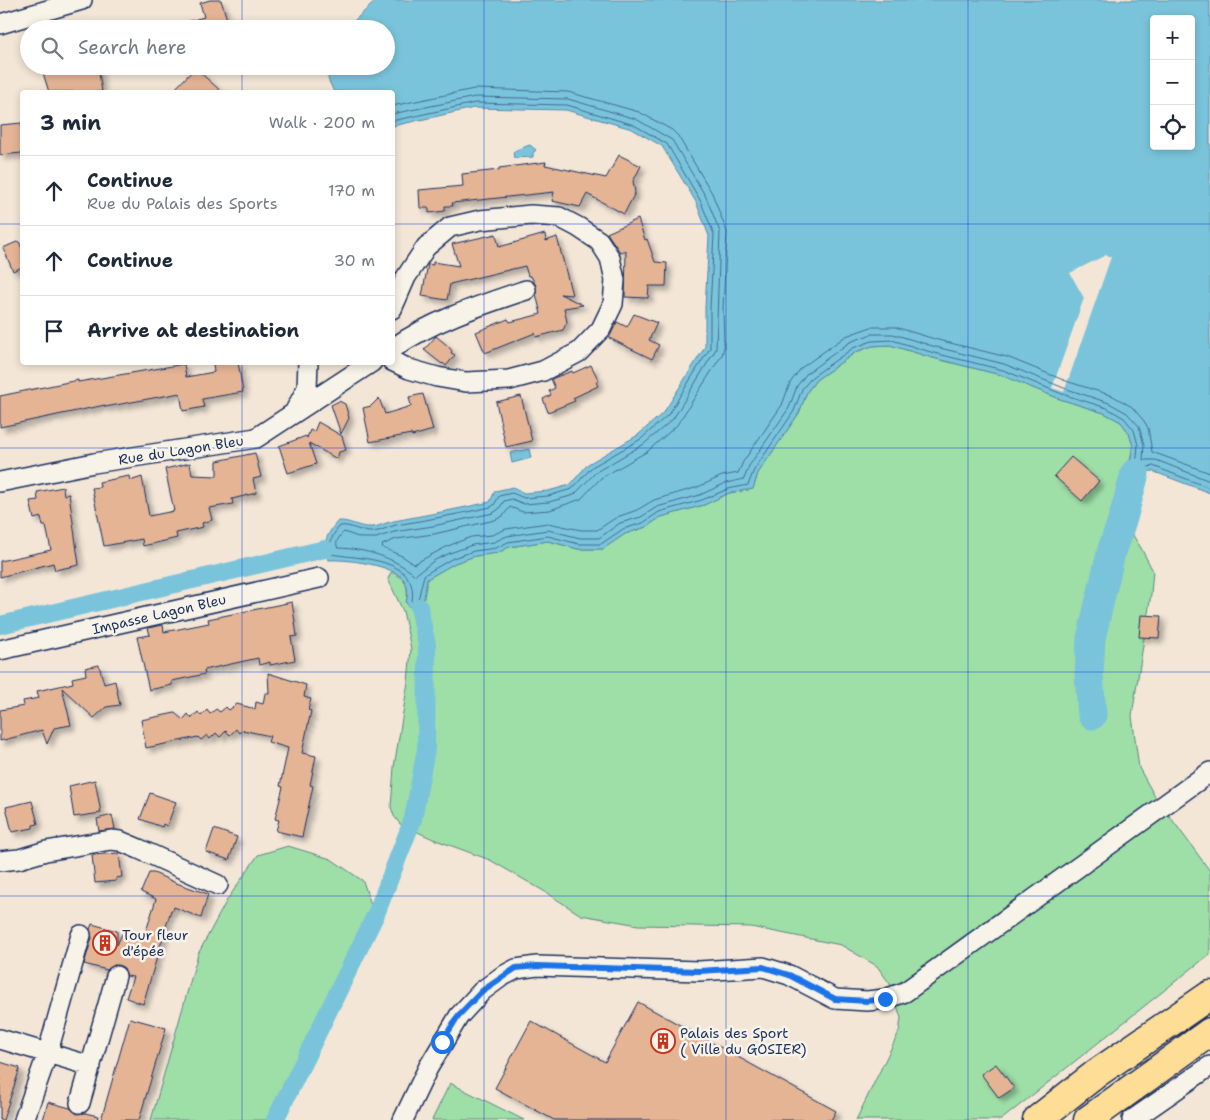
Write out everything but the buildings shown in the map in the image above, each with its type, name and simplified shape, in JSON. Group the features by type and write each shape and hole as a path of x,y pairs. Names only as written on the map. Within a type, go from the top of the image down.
{"highway":[{"path":"1187,1011 1210,985"},
{"path":"1037,1120 1097,1073 1210,995"},
{"path":"1088,1120 1210,1032"},
{"path":"1101,1120 1210,1050"}],"street":[{"path":"0,24 84,1"},
{"path":"395,302 406,277 426,247 450,227 480,220 531,215 559,217 599,241 610,258 615,280 613,304 601,329 580,352 543,371 509,380 466,382 428,374 395,362"},
{"path":"395,347 411,335 488,303 526,290"},
{"path":"294,412 307,388 308,365"},
{"name":"Rue du Lagon Bleu","path":"0,482 94,463 256,438 367,365"},
{"name":"Impasse Lagon Bleu","path":"0,650 319,578"},
{"path":"402,1120 428,1068 458,1016 482,991 516,968 537,966 699,971 763,967 789,975 835,999 867,1001 885,999 905,992 1210,772"},
{"path":"0,861 19,859 46,851 111,840 139,849 218,885"},
{"path":"24,1120 47,1054 81,935"},
{"path":"80,1103 116,976"},
{"path":"0,1039 91,1066"},
{"path":"1132,1120 1210,1066"}],"green space":[{"path":"890,345 1001,375 1060,399 1104,413 1121,422 1129,433 1133,446 1117,504 1120,515 1153,571 1132,716 1139,768 1154,795 1210,871 1210,954 1001,1120 856,1120 899,1032 901,1018 890,984 877,966 841,945 751,927 638,925 581,915 490,860 433,839 400,824 394,816 391,807 394,767 408,682 411,649 403,611 388,579 391,572 401,578 406,584 406,603 423,603 427,579 455,563 475,556 497,553 509,547 548,541 578,549 603,549 625,534 646,527 661,517 704,505 729,493 753,489 758,473 799,413 807,392 816,380 856,352 872,346"},
{"path":"288,846 331,859 363,881 372,908 366,930 272,1120 151,1120 198,954 227,900 258,855"},
{"path":"450,1083 524,1120 432,1120"}],"water":[{"path":"377,0 1210,0 1210,493 1152,471 1145,472 1141,477 1129,468 1133,446 1129,433 1121,422 1104,413 1060,399 1001,375 890,345 872,346 856,352 816,380 807,392 799,413 758,473 753,489 729,493 704,505 661,517 646,527 625,534 603,549 578,549 548,541 509,547 498,553 475,556 455,563 427,579 423,603 412,609 406,603 408,592 406,583 391,570 369,564 329,560 324,550 326,540 338,521 374,527 490,502 495,491 513,487 524,493 548,491 570,485 588,464 638,435 664,412 705,347 709,236 696,202 662,146 632,129 566,110 474,108 395,126 395,90 333,90 328,79 329,75 395,75 395,20 355,20"},
{"path":"530,145 536,150 533,153 533,157 514,158 513,152"},
{"path":"529,449 531,458 512,463 510,453"}],"pier":[{"path":"1106,255 1111,257 1064,392 1052,388 1084,298 1070,273"}],"waterway":[{"path":"1092,715 1089,674 1091,638 1112,549 1123,518 1135,473"},
{"path":"0,625 325,549"},
{"path":"275,1120 376,914 413,819 426,749 427,645 419,607"}],"place":[{"name":"Tour fleur d'épée","path":"105,943"},
{"name":"Palais des Sport ( Ville du GOSIER)","path":"663,1041"}],"route":[{"path":"442,1042 458,1016 482,991 516,968 537,966 699,971 763,967 789,975 835,999 867,1001 885,999"}]}
